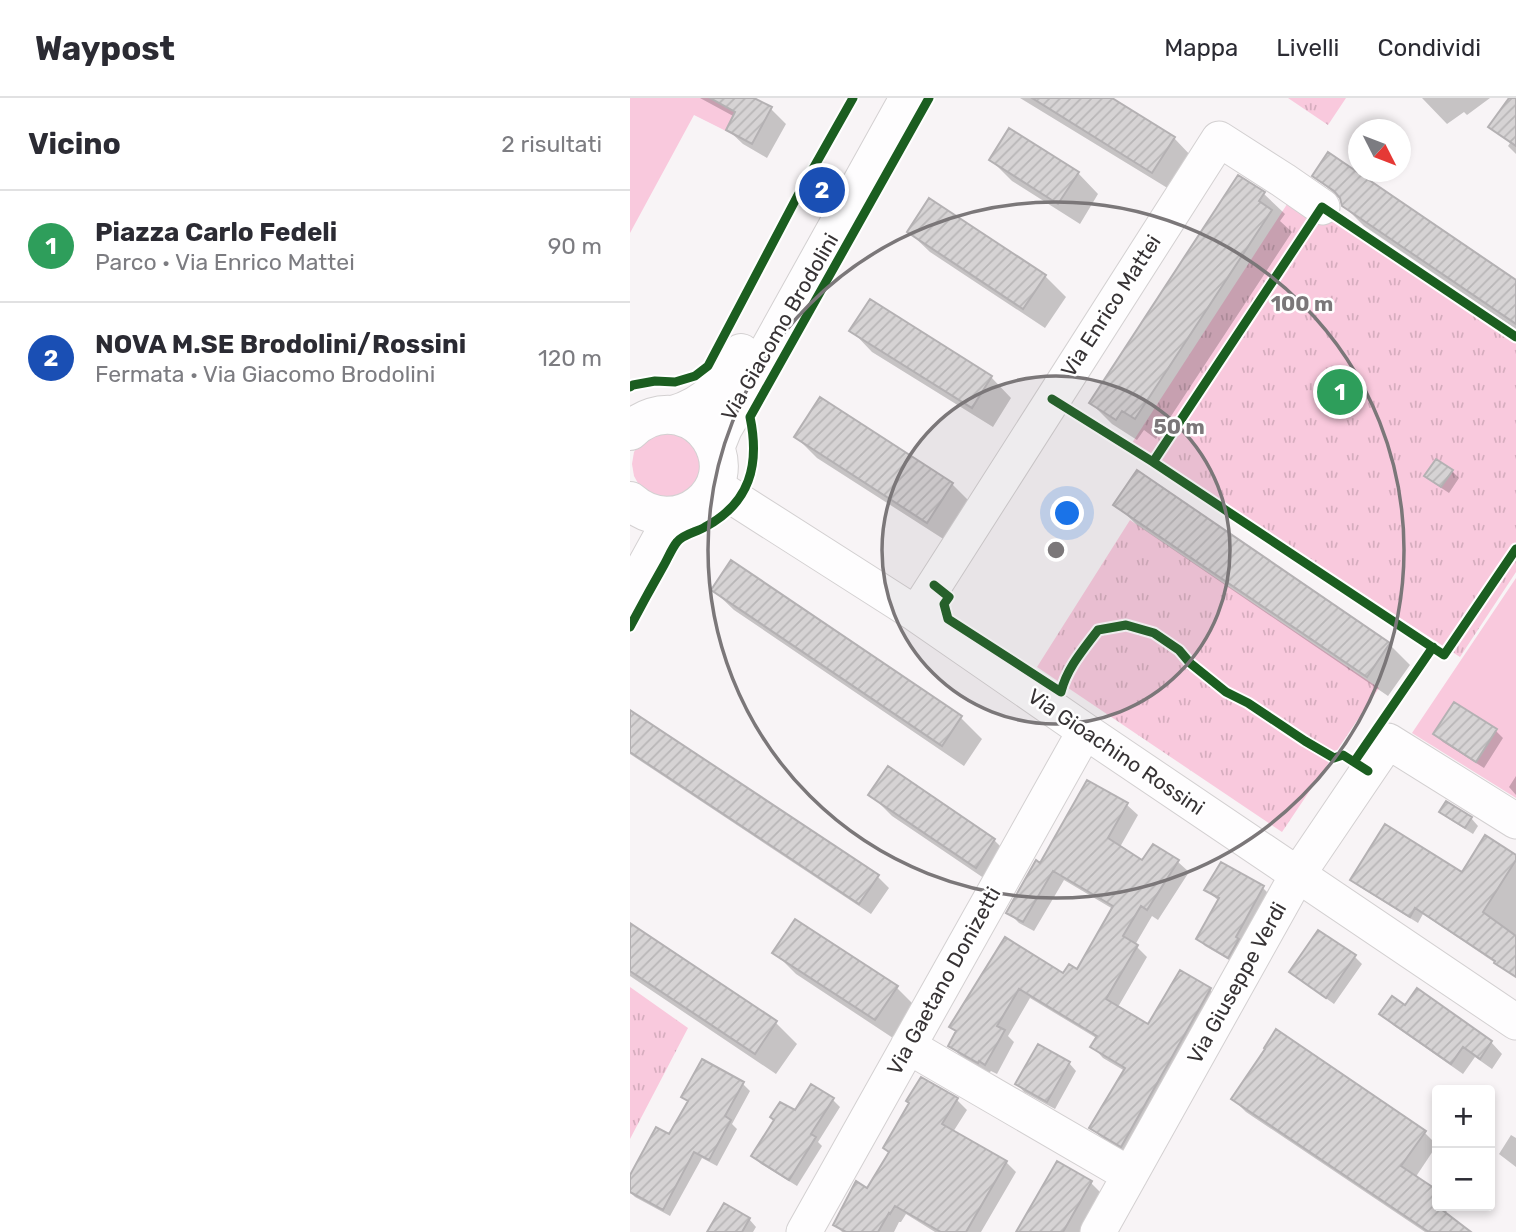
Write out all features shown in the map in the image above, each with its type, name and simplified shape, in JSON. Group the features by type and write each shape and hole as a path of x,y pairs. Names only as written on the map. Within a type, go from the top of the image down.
{"main road":[{"name":"Via Giacomo Brodolini","path":"630,431 638,423 650,418 688,410 714,393 726,378 883,98"},
{"name":"Via Giacomo Brodolini","path":"684,514 701,504 708,496 723,428 909,98"},
{"path":"673,415 697,424 709,436 715,466"},
{"path":"630,503 655,516 684,514"},
{"path":"630,503 634,530 630,553"},
{"path":"630,596 665,532 684,514"}],"street":[{"name":"Via Enrico Mattei","path":"916,614 1219,139 1322,207"},
{"name":"Via Gioachino Rossini","path":"715,466 916,614 1084,731 1516,1022"},
{"name":"Via Gaetano Donizetti","path":"804,1232 1084,731"},
{"name":"Via Giuseppe Verdi","path":"1098,1232 1298,874 1388,741 1516,821"},
{"path":"908,1046 1130,1175"}],"green space":[{"path":"630,98 754,98 772,107 752,144 694,115 630,233"},
{"path":"1288,98 1346,98 1328,125"},
{"path":"1293,195 1516,342 1516,572 1460,657 1132,443"},
{"path":"662,430 685,435 700,454 700,478 684,496 660,499 640,487 634,476 634,452 641,442"},
{"path":"1130,520 1379,688 1282,832 1037,667"},
{"path":"1516,578 1516,798 1412,733"},
{"path":"630,987 688,1028 630,1139"}],"building":[{"path":"710,98 754,98 772,107 752,144 726,130 735,112"},
{"path":"1032,98 1112,98 1175,137 1152,173"},
{"path":"1509,98 1516,98 1516,146 1488,127"},
{"path":"1009,128 1079,172 1058,204 989,160"},
{"path":"1328,152 1348,166 1348,182 1372,182 1516,280 1516,324 1342,206 1334,191 1312,176"},
{"path":"1238,175 1265,192 1259,201 1272,210 1135,419 1122,411 1116,420 1089,403"},
{"path":"929,198 1046,275 1023,309 907,232"},
{"path":"870,299 992,376 972,408 849,331"},
{"path":"820,397 953,483 927,523 794,437"},
{"path":"1436,459 1453,470 1441,487 1424,476"},
{"path":"1137,470 1390,643 1367,677 1113,505"},
{"path":"731,560 962,716 942,746 711,590"},
{"path":"1454,702 1497,729 1476,762 1433,734"},
{"path":"630,710 879,875 859,904 630,752"},
{"path":"888,766 995,839 976,868 868,795"},
{"path":"1087,780 1128,803 1108,838 1142,860 1153,844 1179,860 1147,910 1141,906 1123,936 1138,945 1106,999 1148,1024 1180,970 1211,988 1121,1147 1089,1128 1125,1068 1090,1047 1097,1036 1019,989 997,1026 1005,1030 985,1065 948,1046 956,1031 949,1027 1005,937 1063,973 1069,964 1077,969 1113,906 1053,871 1023,922 1006,913 1036,860 1040,863"},
{"path":"1446,801 1472,817 1465,828 1439,812"},
{"path":"1385,824 1462,872 1485,835 1516,855 1516,860 1483,912 1516,936 1516,977 1415,908 1410,917 1350,880"},
{"path":"1221,862 1264,886 1236,937 1239,939 1228,958 1196,939 1219,898 1204,890"},
{"path":"795,919 898,986 875,1020 772,953"},
{"path":"630,923 777,1021 755,1054 630,971"},
{"path":"1318,930 1356,955 1326,998 1289,972"},
{"path":"1417,988 1492,1041 1480,1059 1463,1047 1451,1064 1379,1014 1392,996 1405,1005"},
{"path":"1276,1029 1426,1131 1401,1166 1432,1187 1432,1211 1444,1211 1471,1232 1429,1232 1231,1099"},
{"path":"1038,1044 1070,1062 1047,1102 1015,1084"},
{"path":"702,1059 744,1082 725,1116 731,1120 709,1160 694,1152 663,1210 630,1192 630,1175 656,1127 669,1134 688,1101 681,1097"},
{"path":"921,1077 958,1098 942,1124 1007,1161 966,1232 941,1232 895,1206 878,1232 846,1232 833,1225 856,1181 867,1188 889,1152 883,1148"},
{"path":"811,1084 834,1098 811,1134 816,1137 789,1180 751,1156 774,1120 770,1117 780,1102 795,1110"},
{"path":"1057,1161 1092,1181 1063,1232 1016,1232"},
{"path":"724,1203 750,1218 742,1232 707,1232"}],"cycle path":[{"path":"630,387 655,381 675,382 695,376 708,366 797,197 853,98"},
{"path":"630,627 677,542 720,517 742,494 752,467 754,451 750,417 929,98"},
{"path":"1516,337 1322,207 1153,462 1444,655 1516,549"},
{"path":"1052,399 1153,462"},
{"path":"934,585 949,597 944,604 948,619 1061,692 1071,667 1098,630 1126,625 1154,633 1179,650 1190,663 1226,692 1334,758 1343,755 1368,771"},
{"path":"1354,762 1433,647"}],"place":[{"name":"NOVA M.SE Brodolini/Rossini","path":"822,190"},
{"name":"Piazza Carlo Fedeli","path":"1340,392"}]}
